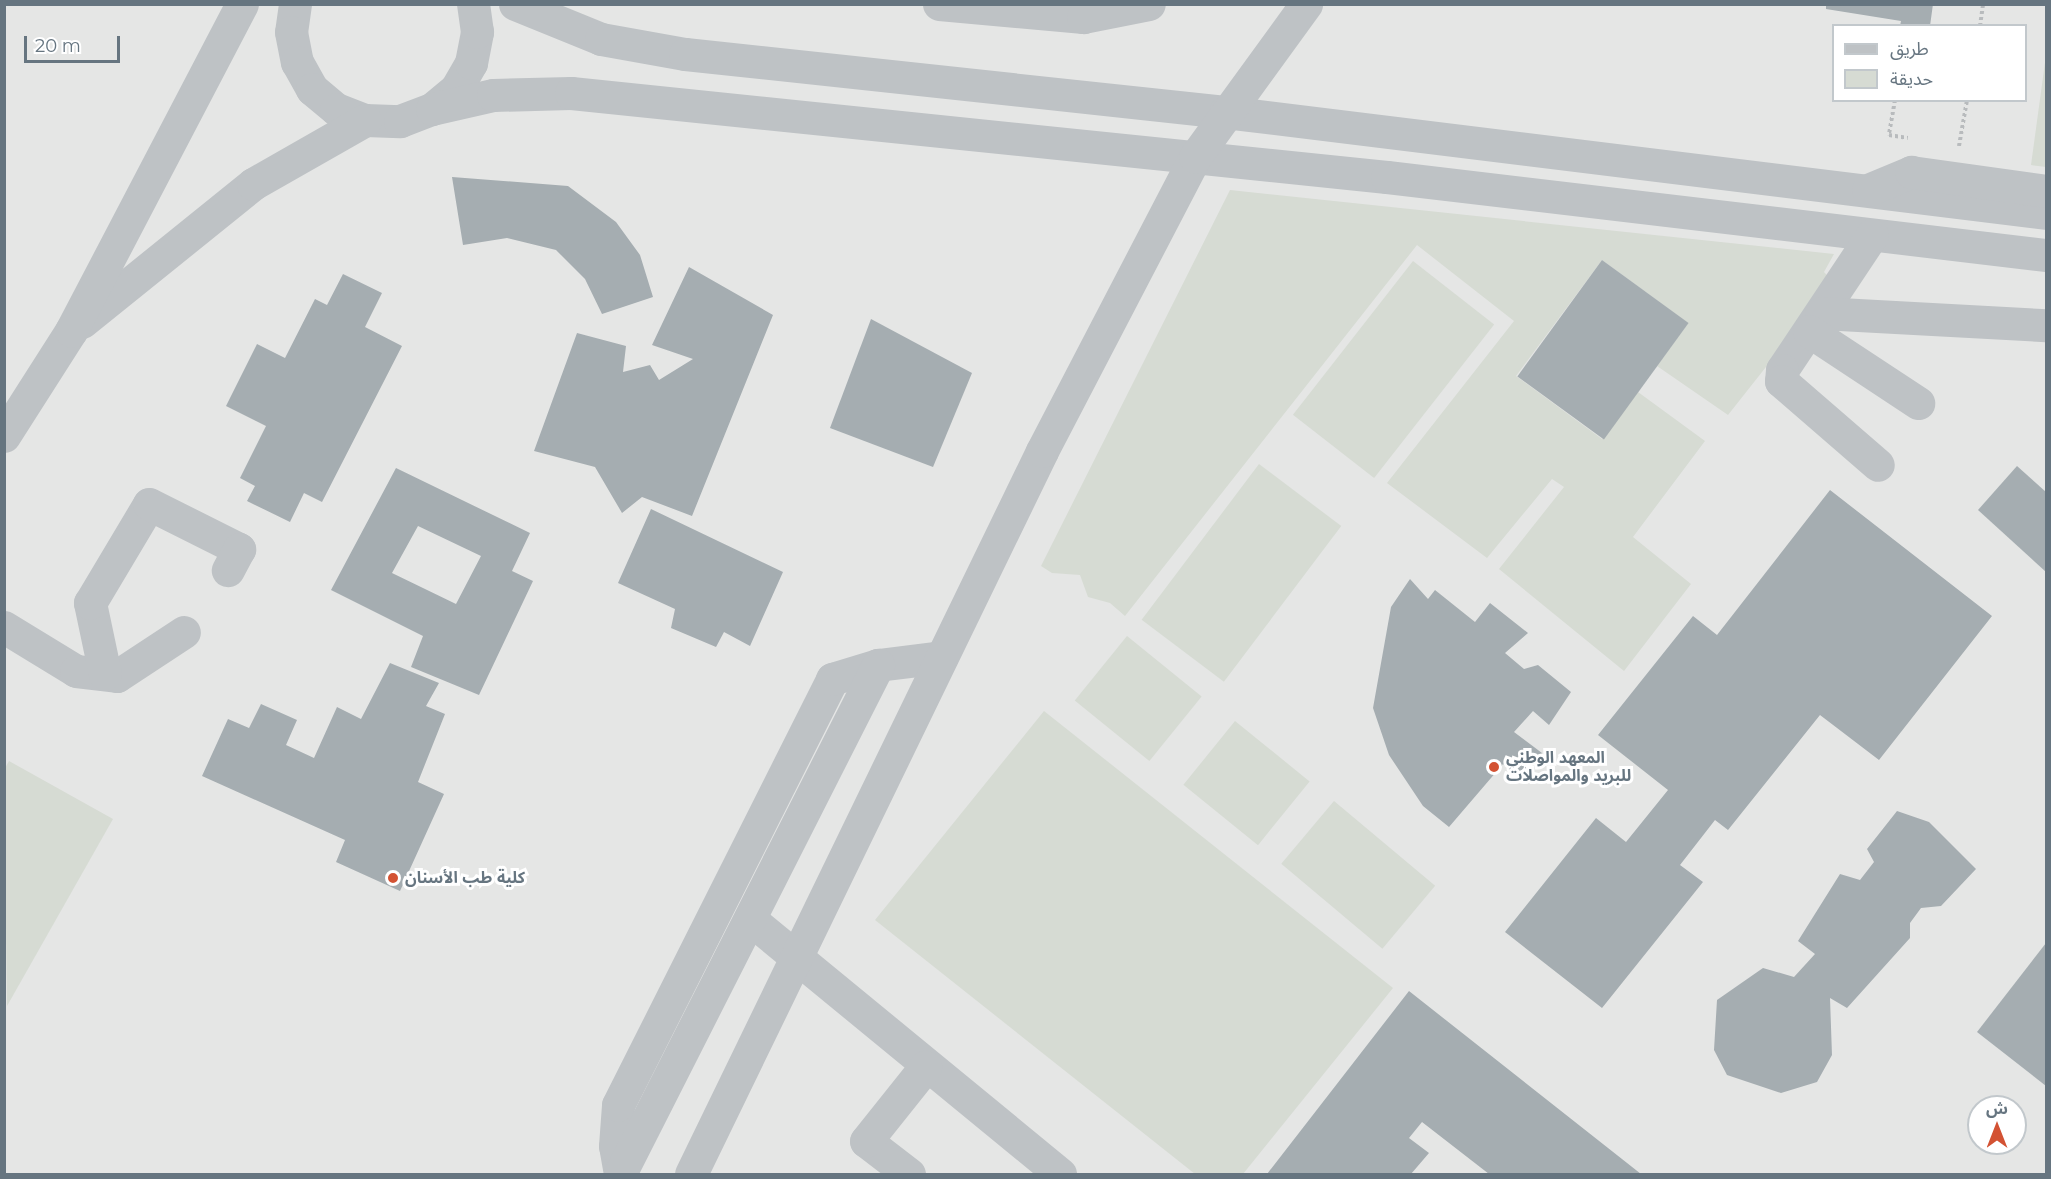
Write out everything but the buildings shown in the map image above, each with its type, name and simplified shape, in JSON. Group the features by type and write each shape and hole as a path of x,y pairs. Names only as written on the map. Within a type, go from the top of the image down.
{"street":[{"path":"4,436 71,331 242,4"},
{"path":"295,4 291,32 297,62 312,89 336,109 364,120 400,122 432,109 493,95 571,93 1195,157 2046,255"},
{"path":"432,109 456,89 471,63 477,32 473,4"},
{"path":"515,4 593,37 685,54 1225,112 2046,213"},
{"path":"939,4 1083,17 1149,4"},
{"path":"691,1174 942,657 1195,157 1303,6"},
{"path":"71,331 254,184 364,120"},
{"path":"1531,195 1538,151"},
{"path":"1832,230 1851,189 1903,173 1956,161 2046,191"},
{"path":"1872,236 1782,370 1783,386 1878,465"},
{"path":"1815,322 2046,325"},
{"path":"1815,322 1918,403"},
{"path":"105,674 90,603 149,504 239,549 228,570"},
{"path":"4,627 76,671 117,676 150,658 184,632"},
{"path":"620,1174 615,1146 618,1105 832,680 878,665 942,657"},
{"path":"620,1174 751,920 878,665"},
{"path":"751,920 795,960 925,1067 1060,1174"},
{"path":"909,1174 866,1141 925,1067"}],"path":[{"path":"1980,24 1983,5"},
{"path":"1895,102 1888,135 1912,138"},
{"path":"1956,161 1967,102"},
{"path":"1947,143 1956,161"}],"shaded area":[{"path":"5,5 2046,5 2046,1174 5,1174"}],"green space":[{"path":"2046,55 2046,167 2031,165"},
{"path":"1230,190 1834,254 1824,272 1833,282 1728,415 1657,366 1688,323 1602,260 1516,376 1602,439 1638,392 1705,441 1633,537 1691,584 1624,671 1499,569 1564,487 1552,479 1487,558 1387,483 1514,321 1417,245 1125,616 1110,603 1088,597 1080,575 1052,573 1041,566"},
{"path":"1413,261 1494,324 1374,478 1293,415"},
{"path":"1259,464 1341,526 1224,682 1142,620"},
{"path":"1127,636 1202,696 1149,761 1075,701"},
{"path":"1044,711 1393,988 1243,1174 1195,1174 875,920"},
{"path":"1235,721 1310,781 1258,845 1183,785"},
{"path":"9,761 113,819 7,1006 4,770"},
{"path":"1334,801 1435,886 1382,949 1281,864"}],"place":[{"name":"المعهد الوطني للبريد والمواصلات","path":"1494,767"},
{"name":"كلية طب الأسنان","path":"393,878"}]}
